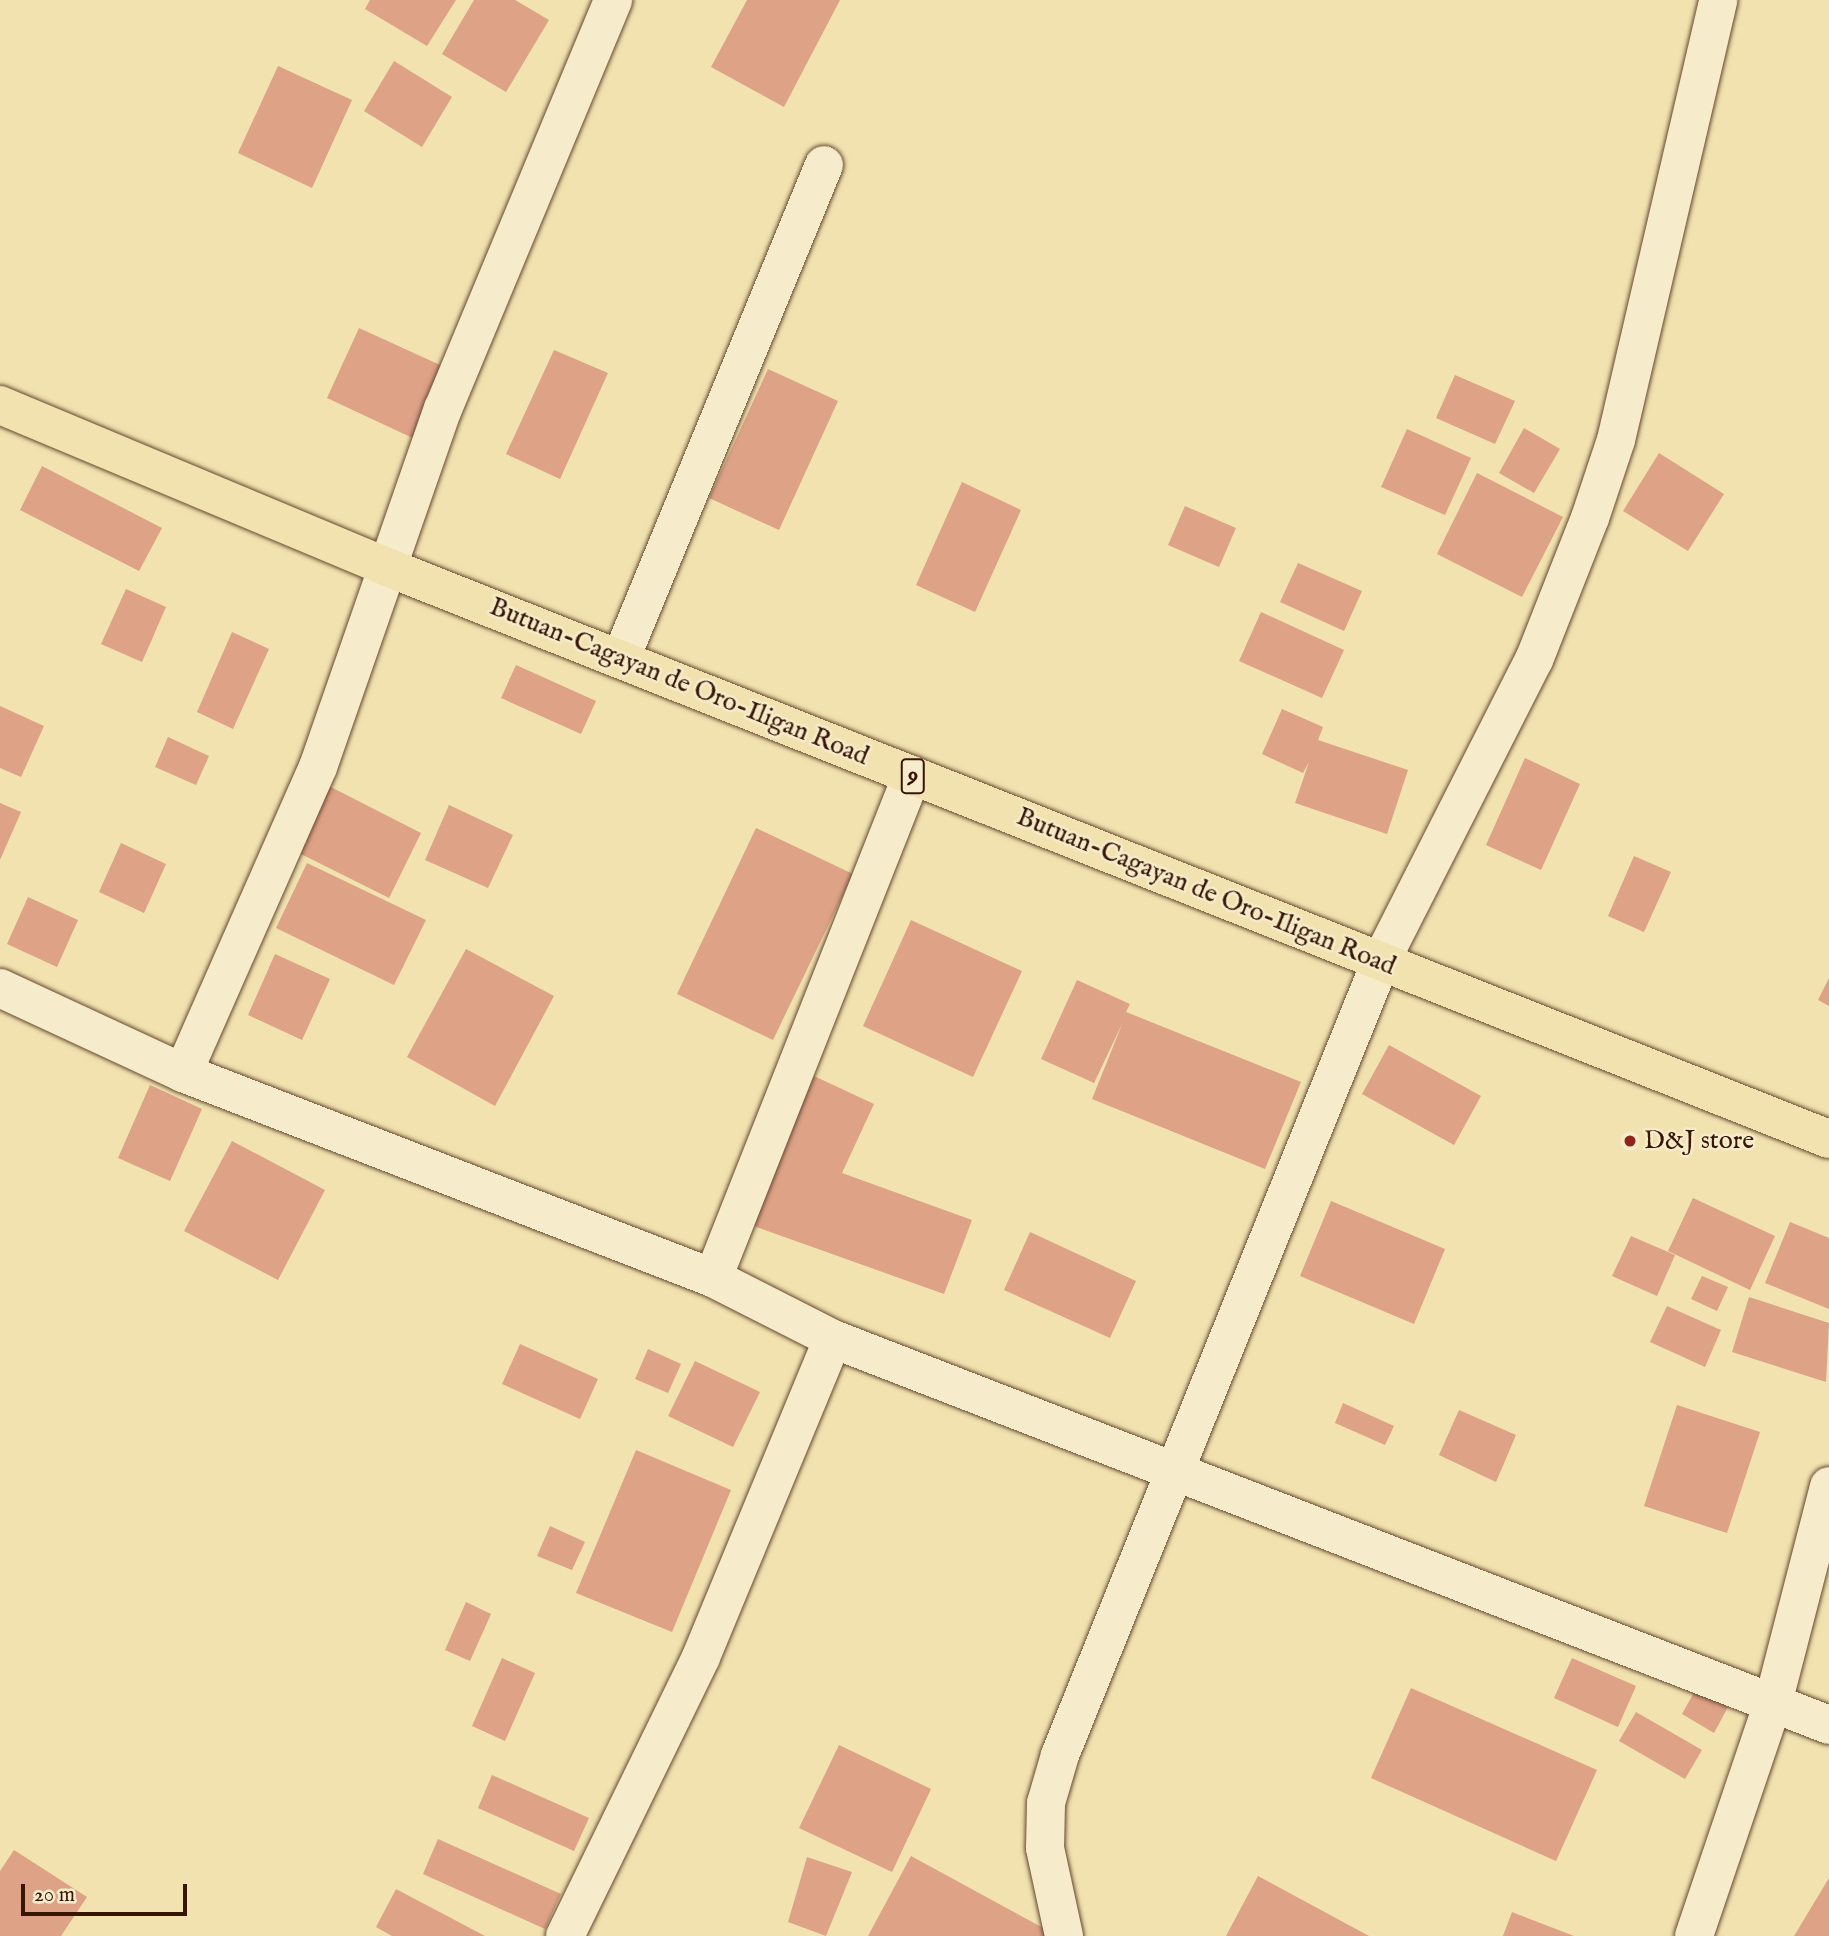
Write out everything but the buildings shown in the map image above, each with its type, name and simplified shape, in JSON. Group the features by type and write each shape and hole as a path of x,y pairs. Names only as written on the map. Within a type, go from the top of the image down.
{"highway":[{"name":"Butuan-Cagayan de Oro-Iligan Road","path":"0,405 387,567 1829,1139"}],"street":[{"path":"183,1073 318,767 443,409 613,0"},
{"path":"1064,1936 1045,1848 1046,1803 1381,961 1534,660 1590,518 1630,387 1718,0"},
{"path":"621,658 824,165"},
{"path":"713,1278 912,775"},
{"path":"0,988 183,1073 713,1278 833,1339 1829,1725"},
{"path":"565,1936 702,1657 833,1339"},
{"path":"1694,1936 1773,1703 1829,1486"}],"place":[{"name":"D&J store","path":"1630,1141"}]}
